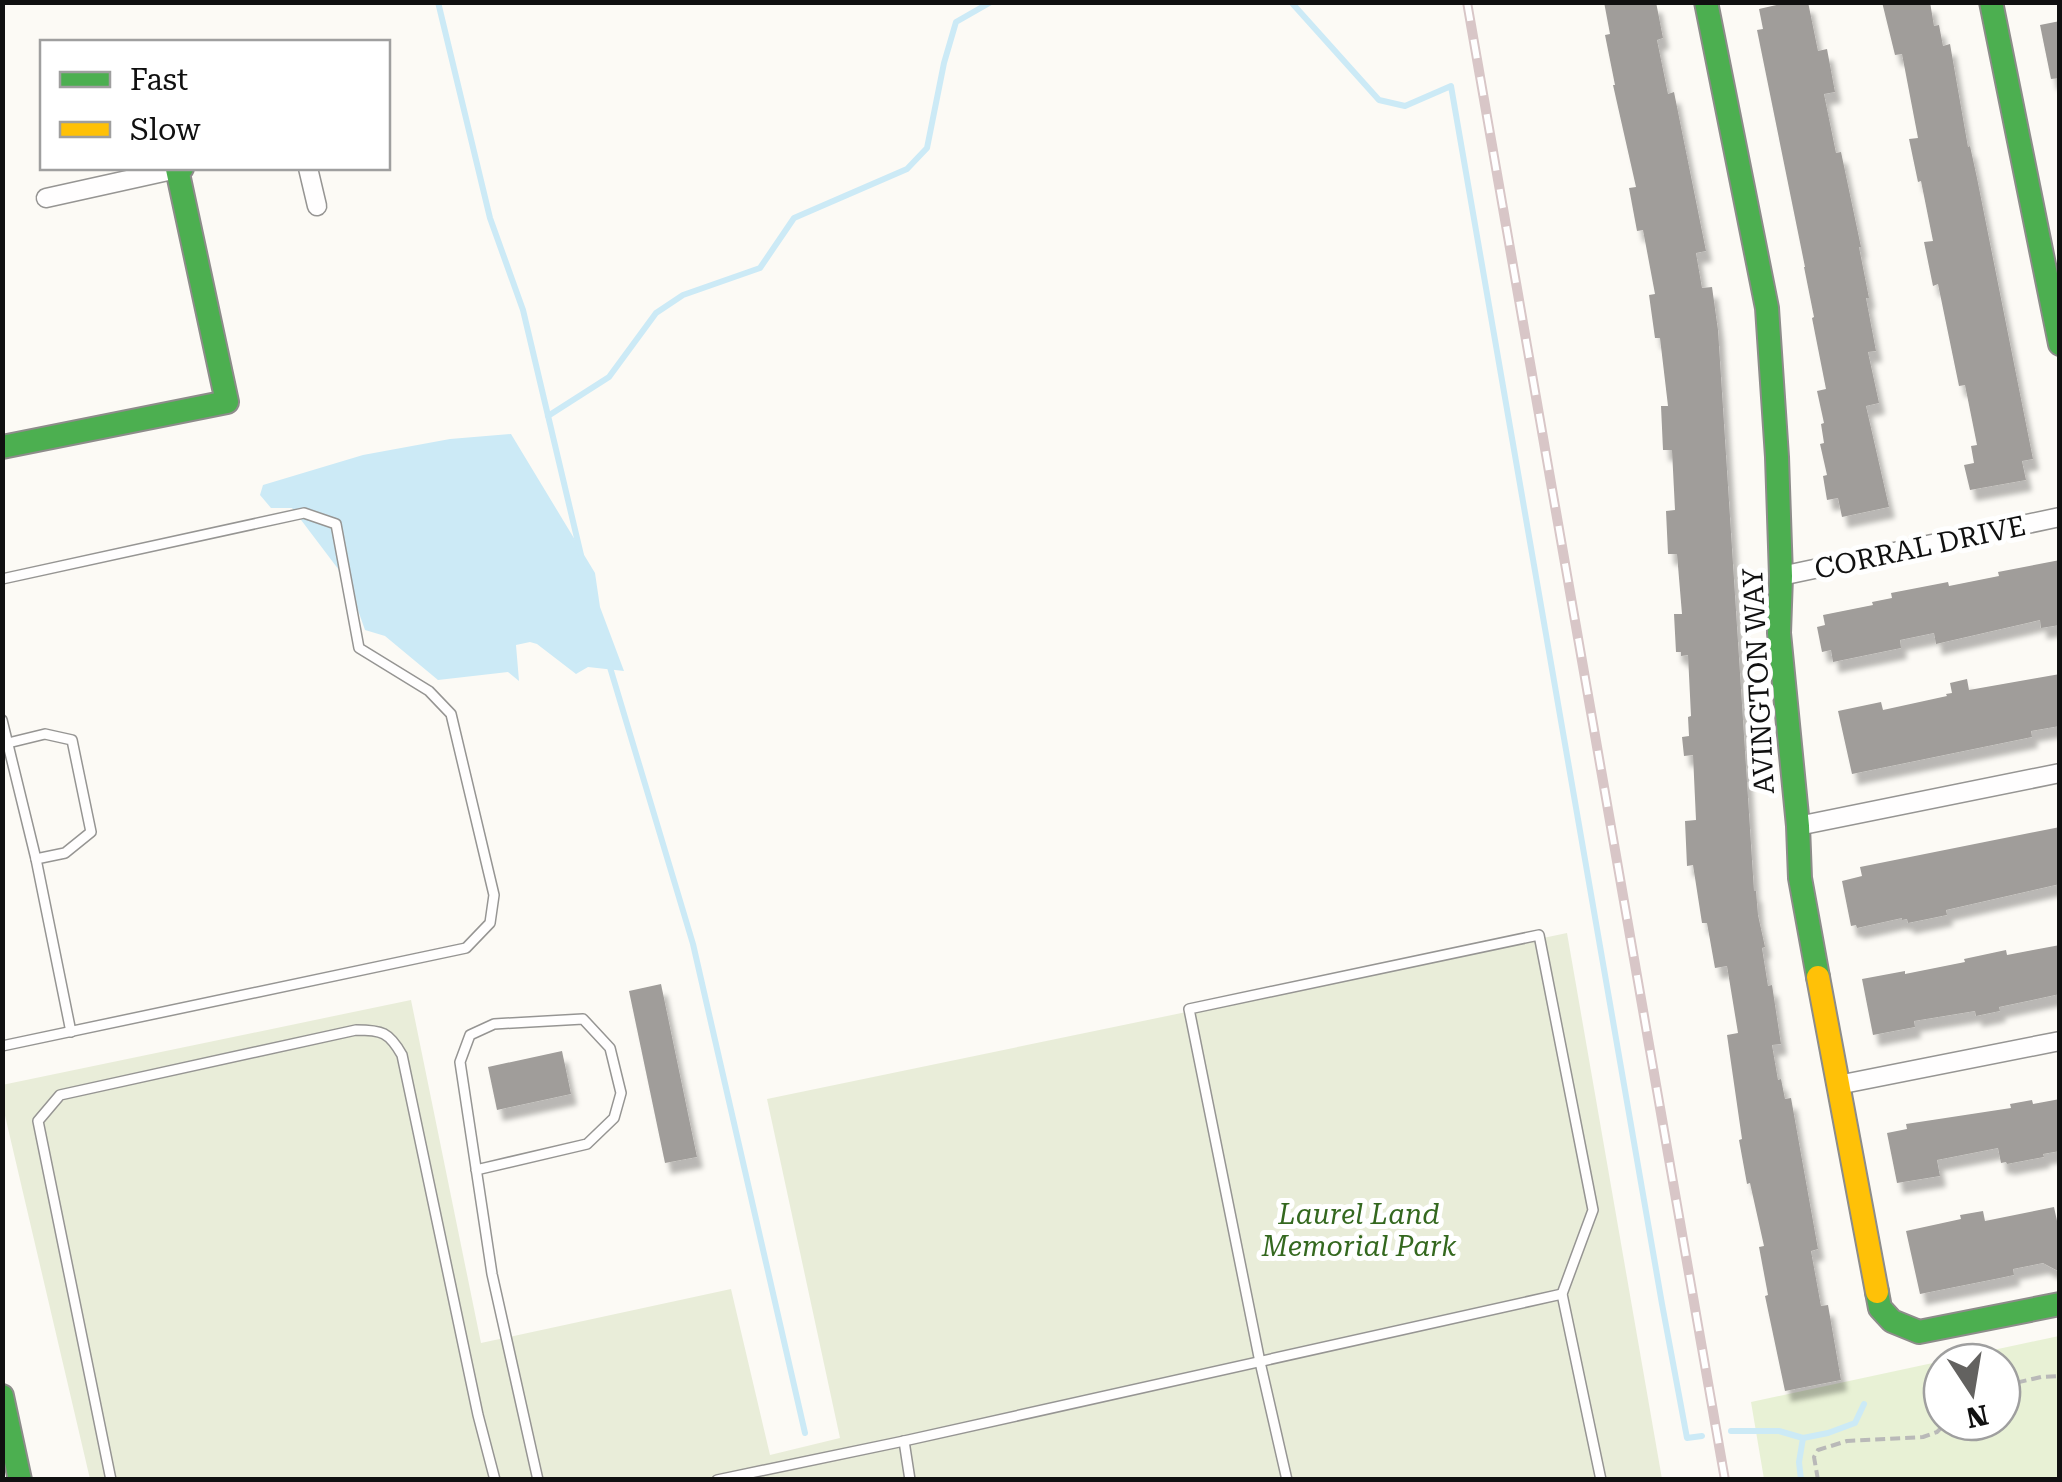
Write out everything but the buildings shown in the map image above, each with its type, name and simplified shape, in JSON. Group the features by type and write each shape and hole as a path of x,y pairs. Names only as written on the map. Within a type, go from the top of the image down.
{"street":[{"name":"AVINGTON WAY","path":"1706,2 1767,308 1777,458 1779,633 1800,878 1880,1308 1892,1321 1920,1332 2060,1304"},
{"path":"1991,2 2060,344"},
{"path":"46,198 171,170"},
{"path":"2,447 227,402 180,170"},
{"path":"309,170 318,206"},
{"name":"CORRAL DRIVE","path":"1781,576 2060,517"},
{"path":"1798,826 2060,773"},
{"path":"1838,1086 2060,1041"},
{"path":"2,1396 20,1480"}],"lane":[{"path":"2,579 304,513 336,524 360,648 430,691 451,714 494,894 490,923 466,948 2,1046"},
{"path":"2,720 36,859 71,1032"},
{"path":"5,744 45,734 72,740 92,832 66,853 36,859"},
{"path":"1287,1480 1190,1010 1538,935 1593,1210 1562,1294 1601,1480"},
{"path":"476,1170 587,1144 614,1118 620,1093 610,1048 583,1019 494,1024 470,1035 460,1062 476,1170 492,1274 538,1480"},
{"path":"111,1480 38,1121 60,1095 356,1030 378,1030 394,1041 402,1055 495,1480"},
{"path":"716,1480 1562,1294"},
{"path":"904,1441 910,1480"}],"path":[{"path":"2022,1381 2060,1376"},
{"path":"1818,1480 1814,1457 1818,1450 1847,1441 1922,1437"}],"green space":[{"name":"Laurel Land Memorial Park","path":"1567,933 1662,1479 90,1479 3,1107 2,1085 411,1000 481,1343 731,1289 770,1455 840,1438 767,1099"},
{"path":"2059,1336 2059,1479 1764,1479 1751,1402 1922,1365 1922,1442 2022,1442 2022,1344"}],"water":[{"path":"511,434 595,573 600,607 624,671 588,667 576,674 530,642 516,645 519,681 508,672 438,680 385,636 365,630 348,582 292,508 271,508 260,495 263,485 363,455 450,439"}],"waterway":[{"path":"438,2 490,218 523,310 581,555"},
{"path":"548,416 609,377 656,313 683,295 760,268 794,218 907,169 927,148 956,22 991,2"},
{"path":"1029,2 1075,2"},
{"path":"1291,2 1379,100 1405,106 1451,86 1662,1304 1687,1438 1702,1436"},
{"path":"609,664 693,944 805,1433"},
{"path":"1731,1431 1779,1431 1803,1438 1828,1433 1855,1423 1864,1404"},
{"path":"1801,1480 1803,1438"}],"railway":[{"path":"1467,2 1725,1480"}],"traffic: fast":[{"path":"1706,2 1767,308 1777,457 1779,633 1800,878 1818,977"},
{"path":"1991,2 2060,344"},
{"path":"2,447 227,402 177,170"},
{"path":"1877,1292 1880,1308 1892,1321 1919,1332 2060,1304"},
{"path":"2,1396 20,1480"}],"traffic: slow":[{"path":"1818,977 1877,1292"}]}
